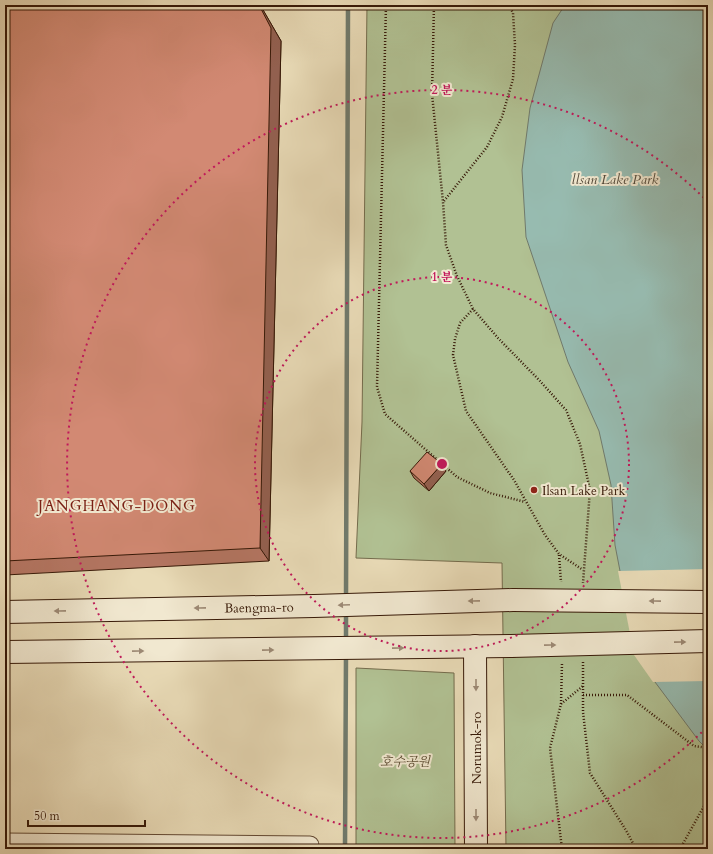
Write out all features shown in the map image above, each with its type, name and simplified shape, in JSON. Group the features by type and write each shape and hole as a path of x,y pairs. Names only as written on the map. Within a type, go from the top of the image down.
{"main road":[{"name":"Baengma-ro","path":"5,612 314,606 513,600 708,602"},
{"path":"5,652 511,646 708,641"},
{"name":"Norumok-ro","path":"475,646 476,849"}],"street":[{"path":"5,842 310,847"}],"path":[{"path":"386,5 377,387 385,414 457,477 490,493 526,502"},
{"path":"434,5 432,94 446,245 457,276 473,309 498,338 566,410 580,444 590,490 583,587"},
{"path":"443,202 487,148 502,117 513,79 514,65 515,45 513,13 509,5"},
{"path":"473,309 460,323 455,339 454,355 466,411 514,480 545,535 559,554 584,570"},
{"path":"583,660 583,712 590,773 636,849"},
{"path":"562,849 550,748 561,704 584,686"},
{"path":"584,695 627,696 694,746 708,748"},
{"path":"680,849 708,799"}],"green space":[{"name":"Ilsan Lake Park","path":"367,5 708,5 708,849 506,849 502,563 356,558 362,422"},
{"name":"호수공원","path":"356,668 454,673 455,849 356,849"}],"water":[{"name":"llsan Lake Park","path":"565,5 708,5 708,750 699,741 636,654 615,545 611,485 599,431 568,362 526,237 522,170 530,108 553,23"}],"pier":[{"path":"708,569 708,681 653,682 634,655 618,571"}],"building":[{"path":"5,5 259,5 271,28 260,548 5,561"},
{"path":"427,452 442,464 424,484 410,471"}],"waterway":[{"path":"346,599 348,5"},
{"path":"346,611 346,641"},
{"path":"345,849 346,653"}],"place":[{"name":"Ilsan Lake Park","path":"534,490"}],"district":[{"name":"JANGHANG-DONG","path":"117,506"}]}
